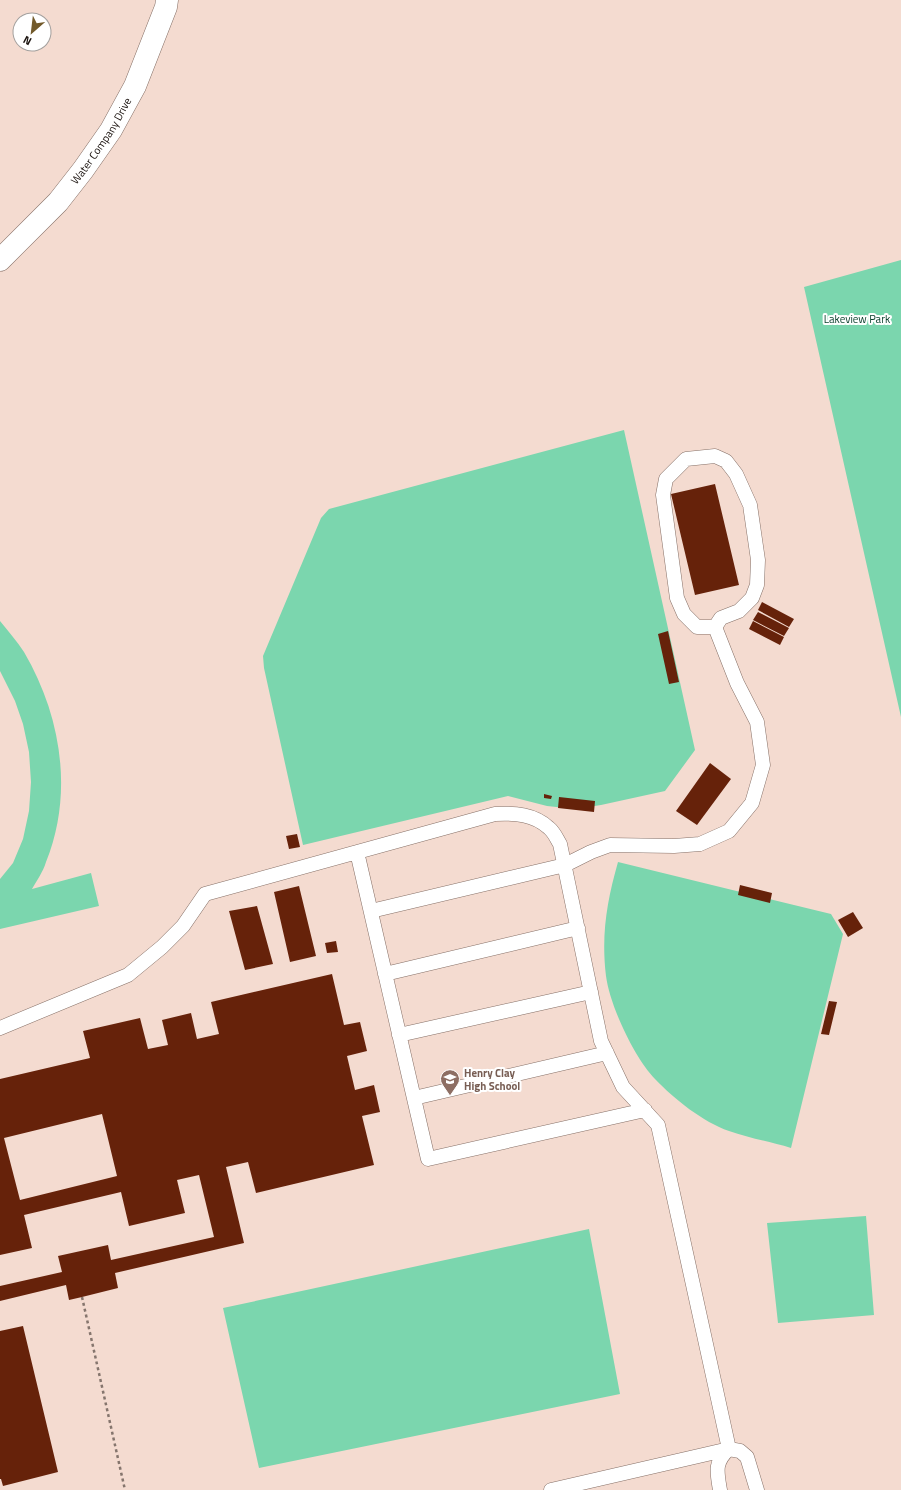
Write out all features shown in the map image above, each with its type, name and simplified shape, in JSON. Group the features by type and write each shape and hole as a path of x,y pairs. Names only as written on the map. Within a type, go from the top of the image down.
{"street":[{"name":"Water Company Drive","path":"0,260 58,202 111,130 135,86 166,7 167,0"}],"lane":[{"path":"370,911 565,865 591,852 610,845 674,846 700,844 729,831 752,803 763,765 757,722 737,683 716,627 721,618 738,611 752,598 757,585 758,560 750,506 742,486 736,474 726,462 715,456 686,459 666,479 664,494 677,598 684,614 697,627 716,627"},
{"path":"0,1028 128,975 162,947 183,926 205,894 495,814 515,813 536,819 550,829 560,844 601,1041 623,1087 646,1110 658,1125 729,1449"},
{"path":"357,852 428,1159 646,1110"},
{"path":"385,974 578,928"},
{"path":"399,1035 591,992"},
{"path":"414,1098 607,1053"},
{"path":"720,1490 716,1470 721,1456 729,1449"},
{"path":"550,1490 729,1449 740,1451 747,1457 757,1490"}],"path":[{"path":"82,1297 125,1490"}],"green space":[{"name":"Lakeview Park","path":"901,260 901,717 804,287"},
{"path":"624,430 695,750 665,791 575,809 547,806 508,796 303,845 264,668 263,656 321,518 329,509"},
{"path":"0,621 24,652 37,676 55,728 59,755 61,782 60,809 55,836 42,873 32,889 91,873 99,906 0,929 0,879 13,863 23,839 29,811 31,782 29,752 23,724 15,701 0,671"},
{"path":"618,862 831,914 843,934 791,1148 729,1131 699,1116 655,1079 631,1045 612,1002 606,976 604,946 606,918"},
{"path":"866,1216 874,1315 778,1323 767,1223"},
{"path":"589,1229 620,1394 259,1468 223,1308"}],"building":[{"path":"715,484 739,585 695,595 671,494"},
{"path":"762,602 794,619 789,627 758,610"},
{"path":"758,612 789,628 784,636 753,620"},
{"path":"753,621 784,637 780,645 749,629"},
{"path":"668,631 679,682 669,684 658,634"},
{"path":"710,763 731,779 697,825 676,811"},
{"path":"544,794 552,796 551,799 544,798"},
{"path":"559,797 595,801 594,812 558,808"},
{"path":"297,834 300,847 289,849 286,836"},
{"path":"740,885 772,893 770,903 738,895"},
{"path":"299,886 316,956 290,962 274,892"},
{"path":"257,906 273,964 245,970 229,911"},
{"path":"853,912 863,928 848,937 838,920"},
{"path":"336,941 338,952 327,953 325,943"},
{"path":"332,974 344,1025 360,1022 367,1051 347,1056 355,1090 374,1085 380,1112 362,1116 374,1165 256,1193 248,1162 226,1167 244,1243 115,1273 118,1288 82,1297 69,1300 66,1285 0,1301 0,1286 62,1272 58,1256 108,1245 111,1260 214,1237 199,1175 177,1180 185,1213 129,1226 121,1192 24,1215 32,1248 0,1255 0,1079 90,1058 83,1031 140,1018 148,1049 168,1045 162,1020 191,1013 197,1039 219,1034 211,1002","holes":["102,1114 117,1176 20,1200 4,1138"]},
{"path":"829,1001 837,1002 829,1035 821,1034"},
{"path":"23,1326 58,1472 3,1486 0,1479 0,1331"}],"place":[{"name":"Henry Clay High School","path":"450,1096"}]}
